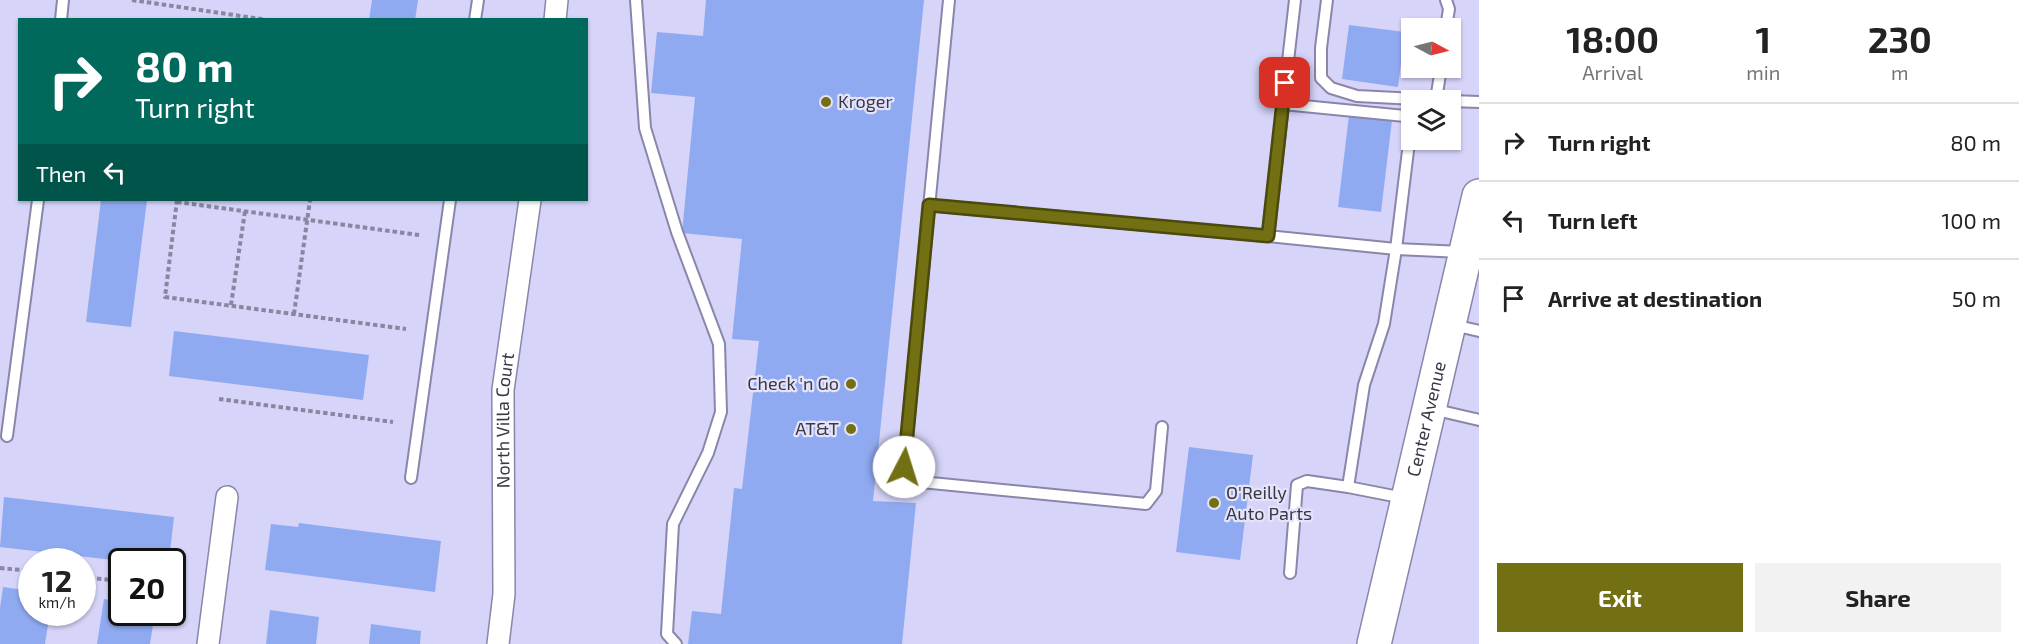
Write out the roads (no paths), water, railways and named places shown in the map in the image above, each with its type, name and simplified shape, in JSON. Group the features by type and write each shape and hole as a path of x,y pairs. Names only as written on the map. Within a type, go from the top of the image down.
{"highway":[{"name":"Center Avenue","path":"1374,644 1429,408 1464,327 1466,253 1479,196"}],"street":[{"path":"555,18 557,0"},
{"name":"North Villa Court","path":"498,644 504,594 503,390 530,201"},
{"path":"208,644 227,497"}],"lane":[{"path":"61,18 63,0"},
{"path":"475,18 478,0"},
{"path":"636,0 645,128 677,232 719,344 721,412 708,453 673,524 667,634 676,644"},
{"path":"949,0 904,467 911,481 1146,504 1156,490 1162,428"},
{"path":"1268,236 1295,0"},
{"path":"1328,0 1320,48 1321,78 1331,88 1357,96 1401,98"},
{"path":"1446,0 1449,9 1448,18"},
{"path":"1461,101 1479,102"},
{"path":"1283,104 1405,116 1411,126 1384,324 1364,385 1348,486"},
{"path":"7,436 38,201"},
{"path":"411,478 450,201"},
{"path":"929,205 1396,249 1466,253"},
{"path":"1429,408 1479,420"},
{"path":"1290,573 1297,484 1307,481 1348,486 1408,499"}],"place":[{"name":"Kroger","path":"826,102"},
{"name":"Check 'n Go","path":"851,384"},
{"name":"AT&T","path":"851,429"},
{"name":"O'Reilly Auto Parts","path":"1214,503"}]}
